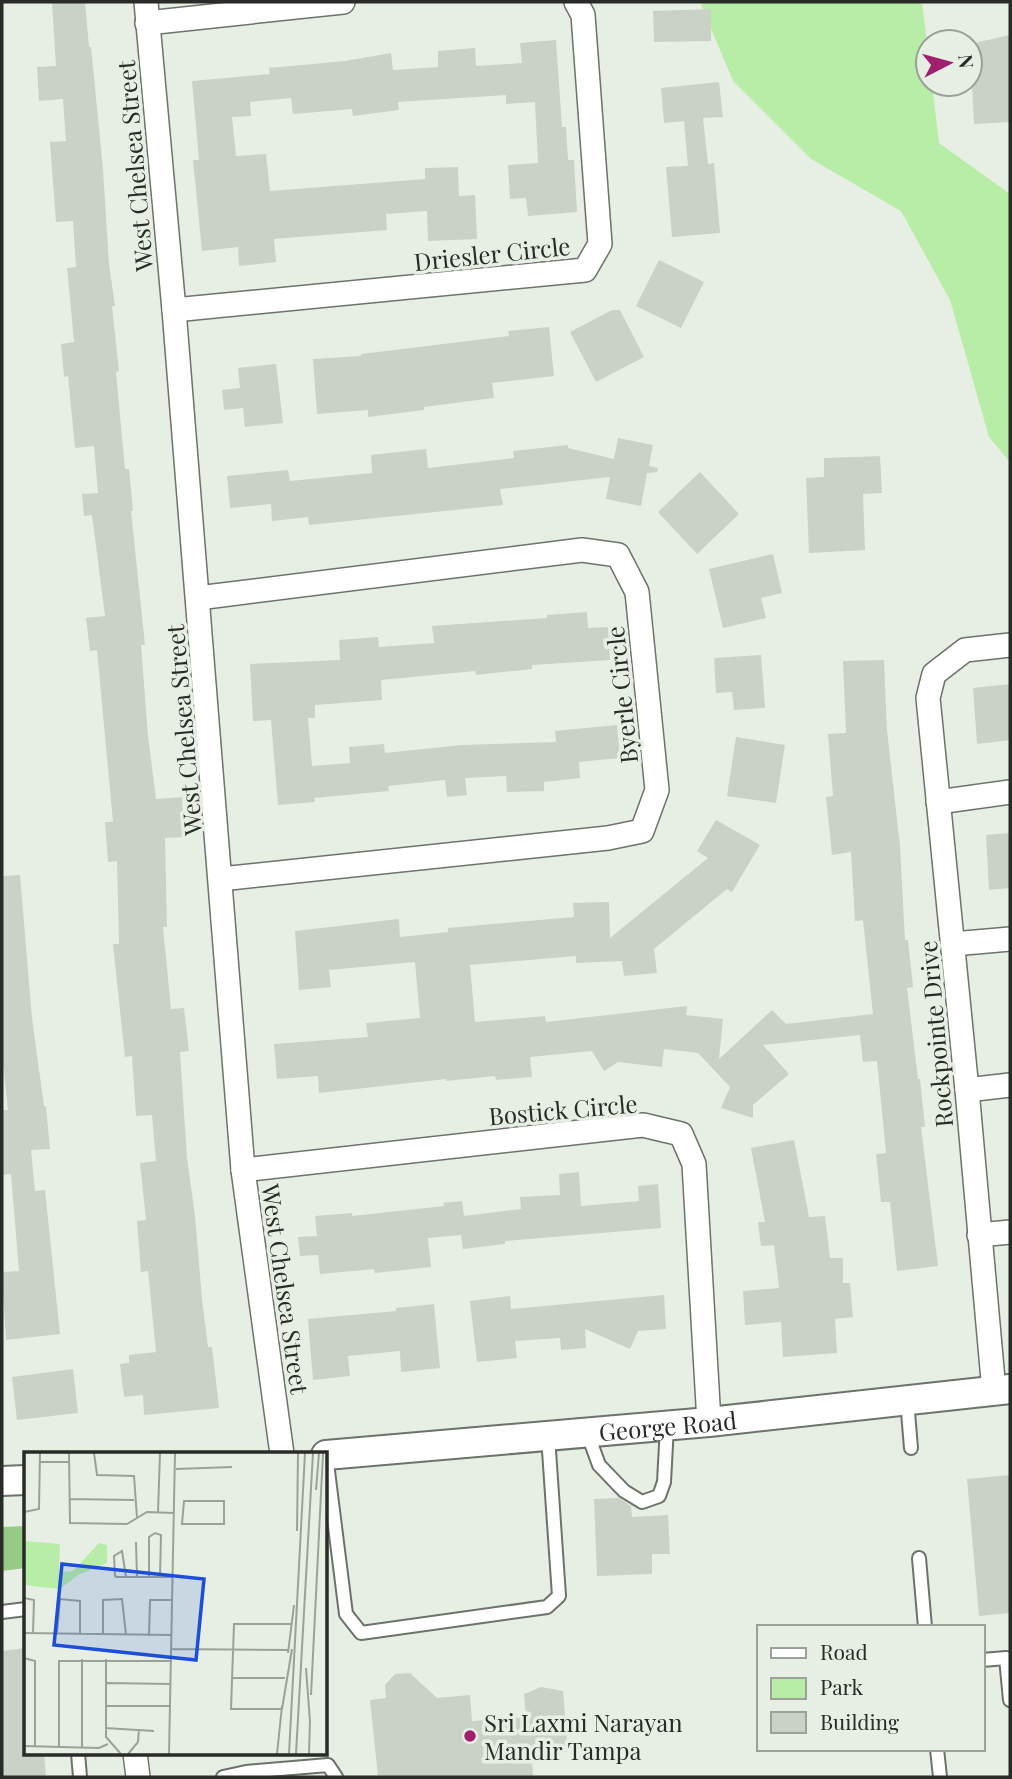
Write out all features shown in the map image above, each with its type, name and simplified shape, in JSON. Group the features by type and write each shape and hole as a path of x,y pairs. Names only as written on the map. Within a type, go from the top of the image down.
{"street":[{"path":"147,13 343,2"},
{"name":"Driesler Circle","path":"174,310 585,270 600,244 583,15 576,2"},
{"name":"West Chelsea Street","path":"147,13 198,598 243,1170 282,1452"},
{"name":"Byerle Circle","path":"198,598 582,550 618,555 637,592 657,790 642,831 608,838 221,879"},
{"name":"Rockpointe Drive","path":"1002,1390 979,1235 928,698 934,674 965,650 1010,645"},
{"path":"938,802 1010,792"},
{"path":"953,944 1010,939"},
{"path":"967,1090 1010,1085"},
{"name":"Bostick Circle","path":"243,1170 643,1125 681,1134 694,1164 709,1422"},
{"path":"979,1235 1010,1232"},
{"name":"George Road","path":"327,1455 709,1422 1002,1390"},
{"path":"2,1481 24,1480"},
{"path":"135,1754 138,1777"}],"lane":[{"path":"907,1400 911,1448"},
{"path":"587,1432 599,1465 624,1491 642,1502 659,1496 664,1482 667,1426"},
{"path":"327,1463 346,1614 361,1633 547,1607 559,1595 548,1436"},
{"path":"919,1558 925,1625"},
{"path":"2,1612 24,1609"},
{"path":"984,1660 1006,1658 1010,1700"},
{"path":"937,1751 940,1777"},
{"path":"78,1754 80,1777"},
{"path":"223,1777 246,1772 278,1773 328,1765 336,1777"}],"green space":[{"path":"700,2 922,2 925,28 914,28 914,98 934,98 939,143 1010,194 1010,462 989,437 950,300 901,211 811,159 733,81"}],"shaded area":[{"path":"24,1526 24,1568 2,1571 2,1527"}],"building":[{"path":"52,2 85,2 115,306 112,306 119,371 116,372 125,469 129,469 145,645 141,645 148,736 156,799 182,797 184,837 165,838 167,927 163,927 171,1009 184,1008 189,1051 180,1052 187,1158 208,1347 212,1347 219,1408 144,1415 143,1395 124,1397 120,1364 129,1363 129,1355 156,1352 148,1271 141,1272 137,1221 146,1220 140,1163 156,1161 152,1115 136,1116 132,1056 125,1057 113,944 119,944 117,861 108,862 105,822 113,822 97,650 90,651 86,618 105,616 92,515 84,516 82,494 98,493 94,446 75,448 68,376 64,377 61,344 74,342 67,268 76,267 73,221 56,222 50,142 66,141 63,99 39,101 37,67 56,66"},
{"path":"711,9 711,41 654,42 653,11"},
{"path":"1010,35 1010,122 974,124 973,98 984,98 984,41"},
{"path":"556,40 562,127 566,127 568,160 574,160 577,212 528,216 526,198 510,199 508,165 538,163 535,102 506,104 506,95 398,102 399,110 353,116 352,109 293,114 291,98 250,102 251,116 232,117 236,156 266,154 270,191 425,179 425,168 458,167 459,196 475,195 477,239 428,241 427,211 386,214 387,230 274,239 276,262 239,266 238,247 202,251 193,160 199,160 192,81 270,74 269,68 345,61 391,53 393,70 438,67 438,51 475,48 476,66 522,63 520,43"},
{"path":"719,82 723,117 703,118 708,164 714,163 720,233 672,237 666,167 688,166 684,121 664,123 661,88"},
{"path":"659,260 704,282 681,328 636,306"},
{"path":"612,310 620,310 644,357 596,382 570,332"},
{"path":"549,327 554,376 492,383 494,398 424,407 424,410 368,417 368,410 317,414 313,359 361,356 509,336 508,331"},
{"path":"276,364 283,423 245,427 243,408 224,410 222,390 240,388 238,368"},
{"path":"618,438 653,445 649,466 658,468 657,472 647,473 641,506 606,499 610,477 500,489 503,505 309,525 308,517 272,521 271,504 230,508 227,476 288,470 290,481 372,473 371,455 426,449 428,468 514,458 513,451 568,445 568,448 614,459"},
{"path":"880,456 882,493 863,494 865,550 809,553 806,478 824,477 824,458"},
{"path":"700,472 739,514 697,554 658,512"},
{"path":"773,554 782,593 761,598 766,618 723,628 709,569"},
{"path":"587,612 588,628 608,627 610,660 532,665 532,669 476,675 475,671 381,680 382,700 315,705 315,718 308,718 312,766 350,763 349,747 384,744 385,753 462,745 556,742 555,731 617,725 620,758 579,762 580,778 544,782 544,791 507,792 506,776 465,778 467,795 447,797 445,780 388,786 389,791 314,798 315,802 278,805 271,720 253,721 250,664 340,660 339,640 378,637 379,647 434,643 432,626 547,618 547,615"},
{"path":"761,655 765,708 734,710 732,692 716,693 714,658"},
{"path":"884,660 887,730 900,846 905,940 908,940 913,987 907,988 920,1079 925,1127 921,1127 938,1266 897,1271 890,1202 881,1202 876,1154 886,1153 877,1061 863,1062 860,1035 763,1045 789,1074 753,1105 753,1118 721,1108 730,1087 698,1053 664,1049 662,1067 618,1062 604,1071 592,1051 530,1057 532,1077 496,1080 495,1076 446,1079 319,1093 318,1076 277,1079 274,1044 368,1037 366,1023 420,1018 415,962 329,970 331,987 299,990 295,931 399,919 400,937 448,932 448,928 574,917 573,903 609,902 610,938 708,858 697,851 716,820 760,845 732,892 727,889 654,949 657,973 624,976 622,961 576,963 576,956 470,965 475,1022 545,1016 546,1022 687,1006 686,1015 723,1019 719,1059 772,1010 786,1024 873,1014 863,920 855,921 851,852 832,855 826,797 833,796 828,734 846,733 843,661"},
{"path":"1010,684 1010,740 977,744 973,688"},
{"path":"736,737 785,745 776,803 727,796"},
{"path":"1010,833 1010,888 989,890 986,835"},
{"path":"20,875 32,1018 50,1149 31,1150 35,1191 45,1190 60,1334 6,1340 2,1272 19,1271 11,1174 2,1175 2,1110 8,1110 2,1054 2,876"},
{"path":"794,1140 809,1217 825,1216 830,1258 843,1258 843,1283 850,1283 853,1317 835,1319 837,1353 783,1357 781,1322 745,1325 743,1291 779,1288 774,1245 761,1246 758,1222 765,1222 751,1148"},
{"path":"579,1172 581,1206 639,1201 638,1186 658,1184 661,1228 505,1241 505,1244 463,1249 461,1235 428,1238 431,1267 375,1273 374,1269 320,1274 318,1255 300,1256 298,1237 317,1236 315,1216 352,1213 352,1216 444,1206 443,1203 462,1201 464,1216 521,1209 520,1197 560,1195 559,1174"},
{"path":"664,1295 666,1329 638,1331 630,1349 585,1329 586,1348 561,1350 560,1338 515,1341 517,1358 477,1362 470,1301 510,1296 511,1309"},
{"path":"434,1304 440,1368 401,1372 400,1351 348,1356 350,1376 313,1380 308,1319 396,1311 396,1308"},
{"path":"73,1369 78,1413 17,1420 12,1377"},
{"path":"1010,1475 1010,1613 979,1616 967,1479"},
{"path":"619,1498 631,1506 632,1517 668,1515 670,1554 652,1554 652,1574 597,1576 594,1499"},
{"path":"24,1648 24,1754 44,1754 46,1777 2,1777 2,1651"},
{"name":"Sri Laxmi Narayan Mandir Tampa","path":"410,1673 437,1698 470,1695 472,1721 526,1717 524,1694 541,1687 563,1691 568,1751 532,1760 533,1777 378,1777 370,1700 386,1698 385,1685 395,1674"}],"place":[{"name":"Sri Laxmi Narayan Mandir Tampa","path":"470,1736"}]}
